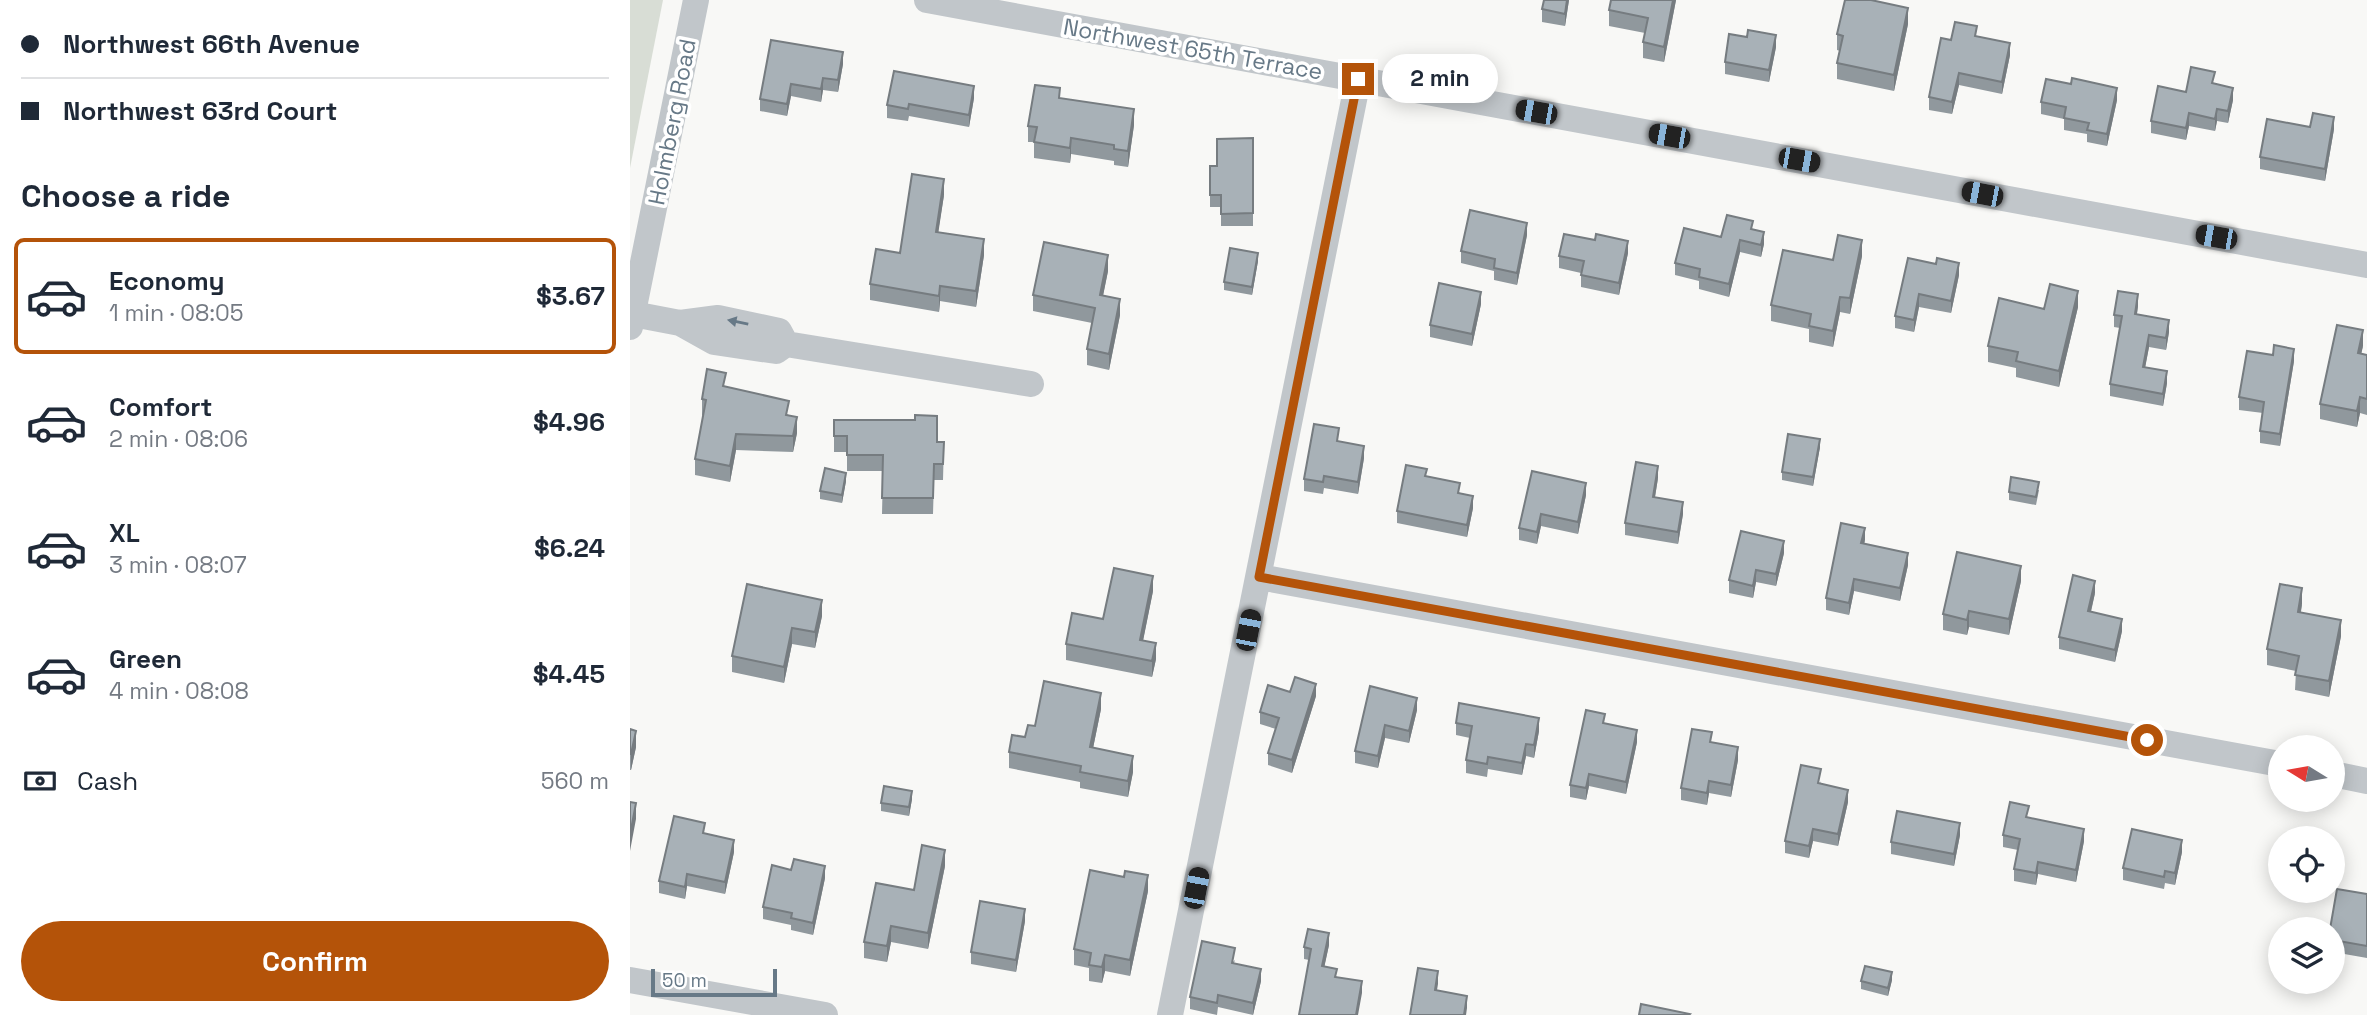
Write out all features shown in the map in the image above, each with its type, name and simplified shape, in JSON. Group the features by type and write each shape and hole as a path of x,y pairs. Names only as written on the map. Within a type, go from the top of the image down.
{"street":[{"name":"Holmberg Road","path":"631,321 696,0"},
{"name":"Northwest 65th Terrace","path":"927,0 2367,265"},
{"path":"1170,1015 1358,79"},
{"path":"631,321 680,323 714,342 776,351 786,344 1031,384"},
{"path":"1259,577 2268,762"},
{"path":"2345,776 2367,780"},
{"path":"630,980 825,1015"}],"shaded area":[{"path":"630,0 663,0 630,168"}],"building":[{"path":"1544,0 1567,0 1565,14 1542,9"},
{"path":"1611,0 1673,0 1664,47 1643,42 1648,18 1609,10"},
{"path":"1845,0 1871,0 1908,8 1894,75 1837,63 1843,36 1837,34"},
{"path":"1955,22 1977,26 1975,36 2010,43 2002,82 1959,73 1952,102 1929,97 1941,38 1951,40"},
{"path":"1748,30 1776,35 1769,70 1725,62 1729,34 1747,37"},
{"path":"771,40 843,52 838,80 823,78 821,89 791,84 787,104 760,99"},
{"path":"2191,67 2215,72 2212,83 2233,88 2228,111 2217,109 2215,119 2189,113 2186,128 2151,121 2158,86 2186,92"},
{"path":"894,71 974,86 969,115 909,104 908,109 887,105"},
{"path":"2072,78 2117,88 2107,134 2087,130 2089,123 2064,118 2066,107 2041,102 2046,79 2071,84"},
{"path":"1035,85 1060,88 1059,98 1134,109 1128,151 1114,149 1114,145 1071,138 1070,148 1034,142 1037,127 1028,126"},
{"path":"2313,113 2334,117 2325,169 2260,157 2267,119 2310,127"},
{"path":"1253,138 1253,213 1221,214 1221,195 1210,195 1210,166 1217,166 1217,139"},
{"path":"912,174 944,179 936,232 984,239 976,291 940,286 939,296 870,284 876,249 900,253"},
{"path":"1470,210 1527,223 1517,273 1494,268 1495,259 1461,251"},
{"path":"1727,215 1753,221 1751,229 1764,232 1761,245 1740,240 1729,284 1699,277 1700,269 1675,263 1684,228 1721,237"},
{"path":"1564,234 1595,240 1596,234 1628,241 1619,283 1581,275 1584,261 1559,256"},
{"path":"1838,235 1862,240 1850,298 1840,297 1833,331 1809,326 1811,314 1771,305 1783,250 1833,260"},
{"path":"1044,242 1108,255 1100,295 1120,299 1109,354 1087,349 1095,308 1033,295"},
{"path":"1230,248 1258,253 1252,287 1224,282"},
{"path":"1908,258 1936,264 1937,258 1959,263 1951,301 1919,294 1914,320 1895,316"},
{"path":"1439,283 1481,292 1472,334 1430,325"},
{"path":"2050,284 2078,291 2059,371 2016,361 2018,352 1988,346 1999,298 2044,309"},
{"path":"2118,291 2138,294 2135,314 2169,320 2166,338 2149,335 2143,367 2167,371 2163,394 2110,384 2122,316 2114,315"},
{"path":"2337,325 2363,330 2358,353 2367,355 2367,399 2360,397 2357,411 2320,404"},
{"path":"2274,345 2294,349 2280,434 2260,431 2264,402 2239,397 2247,351 2273,355"},
{"path":"707,369 726,373 723,386 789,401 786,415 797,417 793,436 736,434 730,466 695,459 706,400 702,399"},
{"path":"915,415 937,416 937,442 944,442 943,464 934,464 933,498 882,498 883,455 847,455 847,436 834,436 834,420 915,420"},
{"path":"1314,424 1339,428 1337,441 1364,446 1358,482 1324,476 1323,482 1304,479"},
{"path":"1788,434 1820,439 1813,477 1782,472"},
{"path":"1636,462 1658,466 1653,497 1683,502 1678,532 1625,523"},
{"path":"1406,465 1427,469 1425,476 1460,483 1458,493 1473,496 1467,525 1397,511"},
{"path":"825,468 846,473 842,495 820,491"},
{"path":"1532,471 1586,483 1578,522 1541,514 1537,532 1519,528"},
{"path":"2011,477 2039,482 2036,497 2009,492"},
{"path":"1841,523 1865,528 1861,543 1908,553 1900,588 1854,579 1849,603 1826,598"},
{"path":"1741,531 1784,541 1776,574 1756,570 1753,586 1729,580"},
{"path":"1957,552 2021,566 2009,619 1969,611 1967,620 1943,614"},
{"path":"1114,568 1153,576 1140,640 1156,643 1152,661 1066,644 1072,613 1103,619"},
{"path":"2073,575 2095,581 2088,611 2122,619 2115,650 2059,637"},
{"path":"747,584 822,600 815,632 792,628 784,667 732,656"},
{"path":"2280,584 2302,588 2298,612 2341,620 2329,681 2295,675 2299,656 2267,649"},
{"path":"1295,677 1316,684 1292,760 1268,753 1279,718 1260,712 1268,685 1290,692"},
{"path":"1044,681 1101,693 1090,747 1133,756 1128,781 1080,772 1081,766 1009,752 1012,735 1025,737 1028,725 1035,726"},
{"path":"1370,686 1417,698 1409,731 1385,725 1378,756 1355,751"},
{"path":"1459,703 1539,718 1534,745 1526,744 1522,763 1488,757 1487,764 1466,760 1472,726 1456,723"},
{"path":"1586,710 1605,714 1603,723 1637,730 1626,782 1589,774 1586,788 1570,785"},
{"path":"630,729 636,731 631,754 630,754"},
{"path":"1692,729 1712,732 1710,742 1738,747 1731,785 1709,781 1707,793 1681,788"},
{"path":"1801,765 1821,769 1818,783 1848,790 1838,834 1813,829 1809,846 1785,841"},
{"path":"884,786 912,791 909,807 881,803"},
{"path":"630,802 636,803 630,835"},
{"path":"2010,802 2029,806 2026,817 2084,829 2076,870 2038,862 2036,873 2014,869 2020,839 2003,835"},
{"path":"1897,811 1960,823 1954,854 1891,842"},
{"path":"674,816 705,823 703,833 734,840 725,882 687,874 685,887 659,881"},
{"path":"2132,829 2182,840 2175,873 2165,871 2164,877 2123,868"},
{"path":"922,845 945,850 928,933 891,926 887,946 864,942 876,883 914,890"},
{"path":"794,859 825,866 813,923 791,918 792,913 763,907 772,865 791,870"},
{"path":"1090,870 1124,877 1125,871 1148,875 1130,960 1105,955 1102,967 1089,965 1091,953 1074,949"},
{"path":"2345,890 2367,894 2367,946 2345,942 2345,917 2332,917 2335,903 2345,903"},
{"path":"980,901 1025,909 1016,960 971,952"},
{"path":"1308,929 1329,933 1322,966 1337,969 1335,977 1362,981 1356,1015 1299,1015 1311,949 1304,947"},
{"path":"1202,941 1235,948 1232,963 1261,969 1253,1003 1218,995 1217,1003 1190,997"},
{"path":"1865,966 1892,972 1888,988 1861,981"},
{"path":"1418,968 1438,971 1435,990 1467,996 1464,1015 1410,1015"},
{"path":"1641,1004 1690,1014 1639,1015"}],"route":[{"path":"1358,79 1259,577 2147,740"}]}
